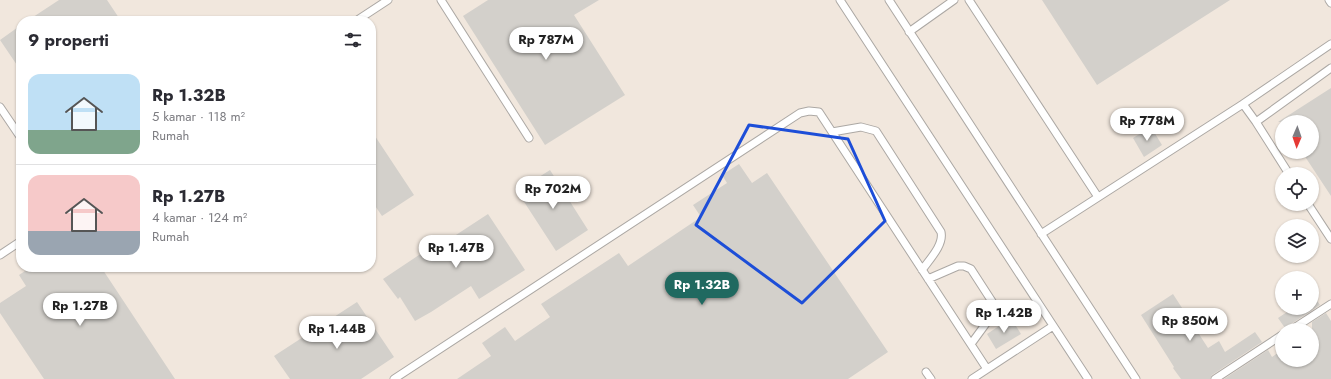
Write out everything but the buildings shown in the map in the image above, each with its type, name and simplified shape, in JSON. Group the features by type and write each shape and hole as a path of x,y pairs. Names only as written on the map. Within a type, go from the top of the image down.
{"lane":[{"path":"364,16 388,0"},
{"path":"441,0 529,138"},
{"path":"840,0 1088,379"},
{"path":"889,0 1136,379"},
{"path":"909,32 954,0"},
{"path":"969,0 1098,197"},
{"path":"1041,234 1243,104 1331,44"},
{"path":"1256,122 1331,68"},
{"path":"1243,104 1285,167"},
{"path":"0,107 16,131"},
{"path":"394,379 800,113 810,111 819,112 987,369"},
{"path":"832,132 861,127 876,131 941,232 941,243 922,270"},
{"path":"1312,211 1331,240"},
{"path":"0,255 16,244"},
{"path":"928,280 958,266 964,266 971,269 993,303 993,312 990,318 971,344"},
{"path":"1301,323 1331,304"},
{"path":"972,379 1053,326"},
{"path":"1215,379 1275,340"},
{"path":"926,372 931,379"}],"highlighted area":[{"path":"749,125 848,139 885,221 802,303 696,225"}],"shaded area":[{"path":"0,0 1331,0 1331,379 0,379"}]}
